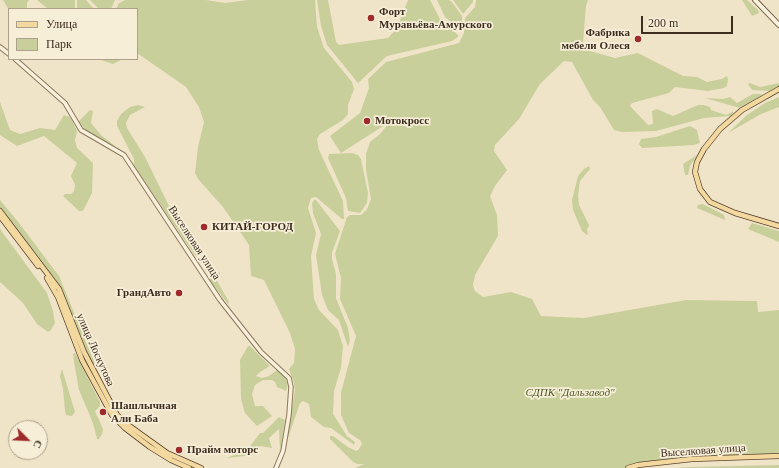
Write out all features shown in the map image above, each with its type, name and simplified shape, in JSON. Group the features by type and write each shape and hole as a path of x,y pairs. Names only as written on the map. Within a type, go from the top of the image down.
{"main road":[{"path":"755,0 779,25"},
{"path":"779,90 754,104 732,122 707,150 699,163 697,172 702,188 711,200 728,210 779,226"},
{"name":"улица Лоскутова","path":"0,212 59,289 84,352 117,415 128,425 167,453 201,468"},
{"name":"улица Лоскутова","path":"0,216 55,289 82,360 112,415 119,423 146,444 171,460 190,468"},
{"name":"Выселковая улица","path":"628,468 638,465 692,459 779,457"},
{"name":"Выселковая улица","path":"637,468 690,462 779,457"}],"street":[{"path":"0,47 8,53"},
{"name":"Выселковая улица","path":"16,60 65,103 81,130 124,155 154,198 220,300 261,352 289,378 291,387 289,415 283,451 276,468"}],"green space":[{"path":"3,0 29,0 27,3 27,8 8,8"},
{"path":"37,0 75,0 75,8 47,8"},
{"path":"77,0 86,0 93,8 77,8"},
{"path":"90,0 115,0 111,8 98,8"},
{"path":"125,0 206,0 225,3 248,0 315,0 317,27 324,48 352,82 354,89 348,105 348,114 343,120 320,134 317,139 319,150 343,201 344,219 342,219 316,197 311,198 308,208 316,233 311,256 314,299 319,310 338,330 343,346 341,368 334,391 333,414 347,436 355,442 354,445 331,428 324,427 311,417 309,404 303,401 300,403 286,444 295,390 289,369 294,363 295,349 290,333 264,280 251,276 249,245 223,207 198,179 195,173 198,147 204,122 199,107 186,87 138,54 138,8 116,8 119,3"},
{"path":"317,0 328,0 336,42 339,45 388,38 397,28 408,0 430,0 440,19 458,35 458,37 452,41 387,56 358,83 327,45 321,26"},
{"path":"437,0 449,0 452,2 462,16 462,31 445,17"},
{"path":"453,0 473,0 473,2 463,14"},
{"name":"СДПК \"Дальзавод\"","path":"476,0 588,0 586,6 583,43 586,50 615,58 638,53 683,76 697,77 707,82 722,79 727,76 727,86 724,88 708,91 675,87 669,93 632,103 630,106 648,125 653,124 652,111 657,109 673,116 698,105 704,105 710,107 711,110 726,115 734,111 731,116 704,118 656,131 622,132 614,130 600,107 593,100 572,62 564,61 540,84 519,119 495,145 494,151 507,170 495,186 490,196 497,215 498,236 475,275 473,285 475,291 483,297 511,292 532,299 541,316 584,318 686,300 757,301 758,312 779,310 779,456 693,461 631,468 355,468 364,464 357,464 353,462 330,439 330,436 333,436 356,451 362,444 360,440 349,433 341,415 341,393 356,336 340,299 341,278 335,254 347,217 350,215 361,215 367,209 371,199 366,170 366,154 370,142 380,134 389,123 390,118 388,117 385,125 341,153 330,136 360,113 369,88 368,79 386,62 459,43 464,33 465,18 475,7"},
{"path":"742,0 747,0 758,10 759,13 752,16"},
{"path":"101,60 121,60 113,64"},
{"path":"750,83 760,87 779,83 779,88 769,91 752,90 748,84"},
{"path":"753,94 761,94 762,96 740,108 705,98 723,99 730,97 737,103"},
{"path":"779,97 779,107 761,114 728,133 747,115 765,103"},
{"path":"0,102 10,130 20,134 40,128 55,130 64,115 70,117 77,131 75,140 77,148 93,163 92,193 83,211 79,211 63,196 65,194 71,194 74,191 75,185 71,176 77,163 44,136 17,146 0,135"},
{"path":"138,105 145,107 130,115 126,123 127,128 145,157 169,206 168,212 197,255 196,257 134,166 134,159 117,126 117,121 121,114 130,107"},
{"path":"90,110 93,111 91,123 101,135 115,146 107,144 88,132 80,124 79,121"},
{"path":"690,126 697,130 700,143 694,145 642,148 639,144 641,139 656,137"},
{"path":"352,153 358,155 361,159 368,193 367,203 360,213 348,211 346,198 328,158 329,154"},
{"path":"697,155 690,166 688,175 685,175 683,164"},
{"path":"589,166 590,169 580,181 578,195 579,205 589,225 587,235 582,231 573,210 572,200 578,176"},
{"path":"0,200 59,276 95,364 92,363 82,342 63,293 57,282 0,208"},
{"path":"316,200 340,231 332,253 332,259 336,274 336,298 348,328 350,340 348,347 339,320 328,310 322,295 316,255 321,234 313,213 312,203"},
{"path":"703,204 724,215 725,220 697,208 698,205"},
{"path":"752,223 779,231 779,242 748,229"},
{"path":"0,229 47,293 55,323 48,332 37,324 23,303 0,282"},
{"path":"220,272 216,279 229,302 228,304 209,280 211,277"},
{"path":"248,346 250,346 270,366 256,376 262,378 269,376 277,370 284,374 288,383 286,391 277,387 275,382 272,380 263,380 255,385 252,394 255,406 263,406 272,416 257,426 245,413 241,399 240,360"},
{"path":"75,353 100,402 100,406 95,411 103,429 99,439 97,439 93,423 79,390 73,354"},
{"path":"62,369 75,412 72,416 66,415 65,411 60,376"},
{"path":"279,417 285,420 280,451 279,429 269,438 272,448 260,446 253,455 227,458 248,449 260,433 263,433"},
{"path":"779,465 779,468 675,468 688,467"}],"place":[{"name":"Форт Муравьёва-Амурского","path":"371,18"},
{"name":"Фабрика мебели Олеся","path":"638,39"},
{"name":"Мотокросс","path":"367,121"},
{"name":"КИТАЙ-ГОРОД","path":"204,227"},
{"name":"ГрандАвто","path":"179,293"},
{"name":"Шашлычная Али Баба","path":"103,412"},
{"name":"Прайм моторс","path":"179,450"}]}
